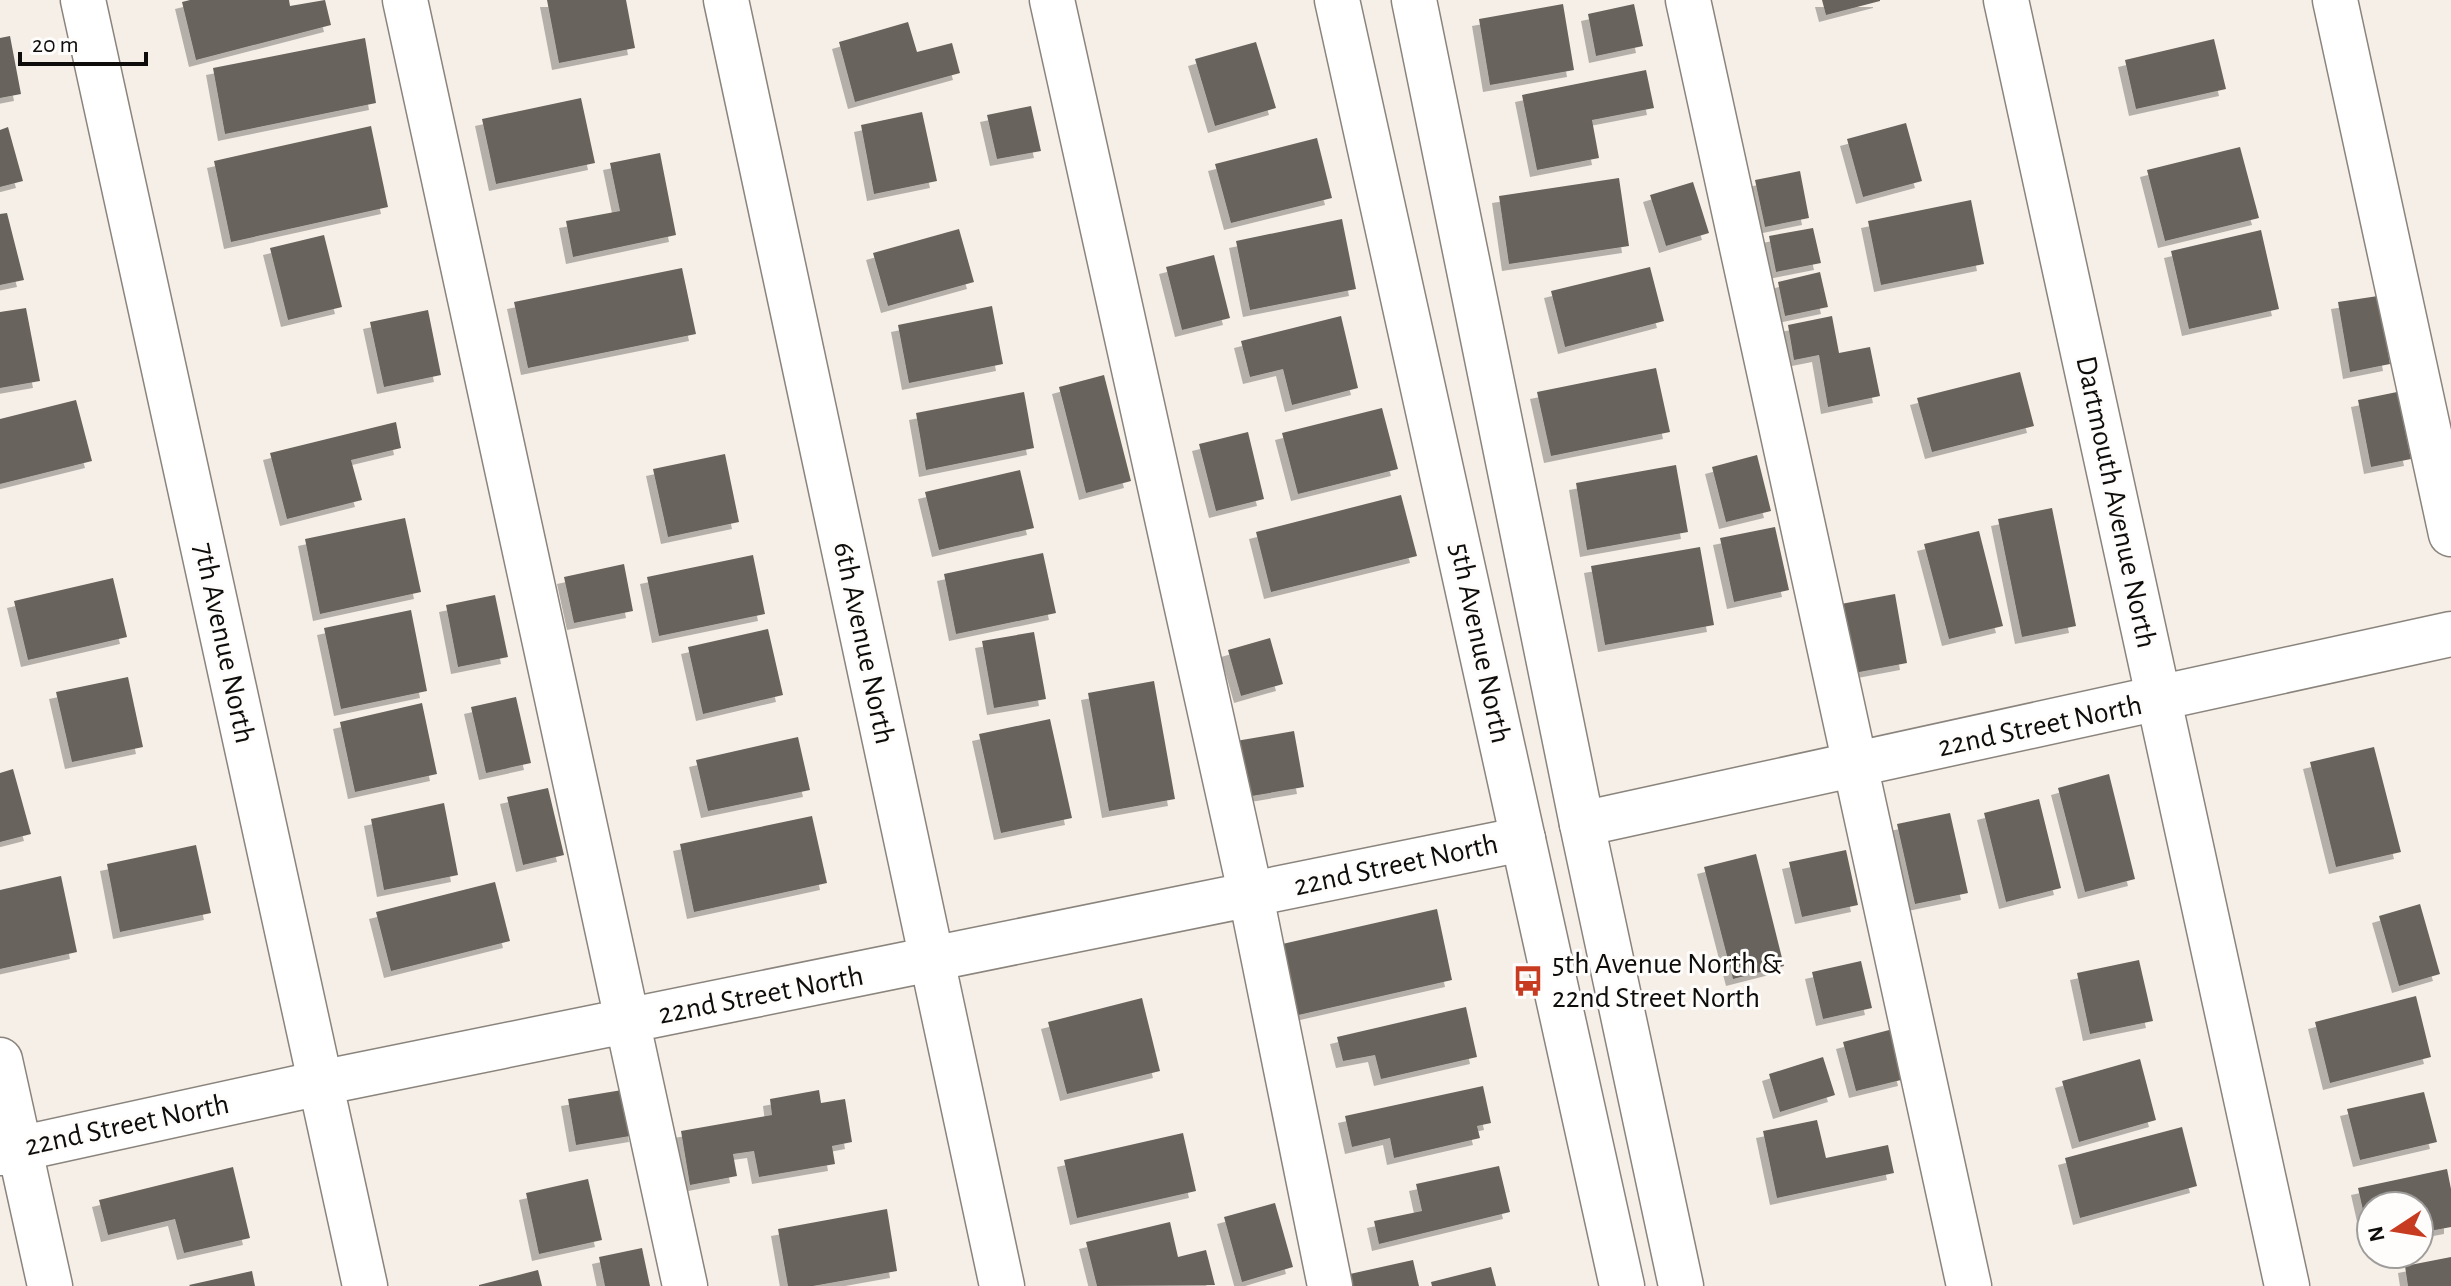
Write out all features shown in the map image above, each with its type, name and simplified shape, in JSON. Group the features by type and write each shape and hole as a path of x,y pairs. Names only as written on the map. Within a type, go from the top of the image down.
{"street":[{"name":"7th Avenue North","path":"83,0 365,1286"},
{"path":"405,0 630,1021 685,1286"},
{"name":"6th Avenue North","path":"726,0 1002,1286"},
{"path":"1052,0 1251,896 1330,1286"},
{"name":"5th Avenue North","path":"1337,0 1622,1286"},
{"path":"1414,0 1582,824 1681,1286"},
{"path":"1688,0 1969,1286"},
{"name":"Dartmouth Avenue North","path":"2006,0 2287,1286"},
{"path":"2335,0 2451,534"},
{"name":"22nd Street North","path":"1582,824 2451,634"},
{"name":"22nd Street North","path":"10,1150 320,1083 1523,839"},
{"path":"0,1060 10,1150 50,1286"}],"building":[{"path":"289,0 290,6 325,0 331,25 196,60 182,2"},
{"path":"547,0 626,0 635,48 559,63"},
{"path":"1822,0 1880,0 1880,1 1826,15"},
{"path":"1563,4 1574,70 1490,85 1479,19"},
{"path":"1634,4 1643,46 1596,56 1588,14"},
{"path":"908,22 917,52 952,43 960,73 855,102 839,42"},
{"path":"10,36 21,94 0,98 0,38"},
{"path":"365,38 376,103 225,134 213,68"},
{"path":"2214,39 2226,89 2136,109 2125,60"},
{"path":"1256,42 1276,108 1215,126 1195,59"},
{"path":"1646,70 1654,108 1592,120 1599,158 1537,170 1522,95"},
{"path":"581,98 595,163 496,184 482,119"},
{"path":"1031,106 1041,151 997,159 987,115"},
{"path":"922,112 937,181 874,194 861,125"},
{"path":"1906,123 1922,181 1863,197 1847,139"},
{"path":"371,126 388,207 231,242 214,161"},
{"path":"8,127 23,181 0,187 0,130"},
{"path":"1317,138 1332,198 1231,223 1215,164"},
{"path":"2240,147 2259,218 2165,241 2147,170"},
{"path":"660,153 676,235 573,257 566,221 620,211 610,163"},
{"path":"1800,171 1809,218 1765,227 1755,180"},
{"path":"1619,178 1629,246 1509,264 1499,196"},
{"path":"1693,182 1709,233 1666,246 1650,195"},
{"path":"1971,200 1984,264 1881,285 1868,221"},
{"path":"7,213 24,280 0,285 0,214"},
{"path":"1342,219 1356,289 1250,310 1236,241"},
{"path":"1813,228 1821,263 1776,272 1769,236"},
{"path":"959,229 974,282 888,306 873,253"},
{"path":"2261,230 2279,309 2189,329 2171,251"},
{"path":"324,235 342,307 288,320 270,248"},
{"path":"1214,255 1230,318 1182,330 1166,267"},
{"path":"1650,267 1664,321 1565,347 1551,291"},
{"path":"682,268 696,334 528,368 514,302"},
{"path":"1820,272 1828,307 1785,316 1778,282"},
{"path":"2378,296 2390,364 2350,372 2338,302"},
{"path":"992,306 1003,364 909,383 898,325"},
{"path":"26,308 40,381 0,388 0,312"},
{"path":"428,310 441,375 384,387 370,322"},
{"path":"1341,316 1358,388 1292,405 1283,369 1250,377 1241,341"},
{"path":"1832,316 1839,353 1870,347 1880,396 1828,407 1819,355 1794,360 1788,325"},
{"path":"1656,368 1670,432 1551,456 1537,392"},
{"path":"2020,372 2034,426 1932,452 1917,398"},
{"path":"1104,375 1131,481 1086,493 1059,387"},
{"path":"1024,392 1034,448 926,470 916,413"},
{"path":"2397,392 2411,459 2371,467 2358,400"},
{"path":"76,400 92,461 0,484 0,419"},
{"path":"1382,408 1398,469 1298,494 1282,433"},
{"path":"396,422 401,448 351,460 362,500 287,519 270,453"},
{"path":"1248,432 1264,499 1216,511 1199,444"},
{"path":"725,454 739,522 668,537 653,469"},
{"path":"1757,455 1771,511 1726,522 1712,467"},
{"path":"1676,465 1688,532 1587,550 1576,483"},
{"path":"1020,470 1034,528 939,550 925,492"},
{"path":"1401,495 1417,556 1271,592 1256,532"},
{"path":"2052,508 2076,626 2022,637 1998,519"},
{"path":"405,518 421,592 320,614 305,539"},
{"path":"1775,527 1789,590 1734,602 1720,538"},
{"path":"1979,531 2003,626 1949,639 1924,544"},
{"path":"1700,547 1714,625 1605,645 1591,566"},
{"path":"1043,553 1056,613 956,634 944,574"},
{"path":"753,555 765,614 659,636 647,577"},
{"path":"624,564 633,611 574,623 564,577"},
{"path":"113,578 127,637 28,660 14,601"},
{"path":"1895,594 1907,663 1854,673 1841,604"},
{"path":"495,595 508,657 458,667 446,605"},
{"path":"411,610 427,691 341,709 324,628"},
{"path":"768,629 783,695 703,714 688,647"},
{"path":"1034,632 1046,699 994,708 982,641"},
{"path":"1270,638 1283,684 1241,696 1228,650"},
{"path":"128,677 143,747 72,762 56,692"},
{"path":"1154,681 1175,799 1109,811 1088,693"},
{"path":"516,697 531,763 486,773 471,707"},
{"path":"422,703 437,774 355,792 340,722"},
{"path":"1050,719 1072,818 1001,833 979,734"},
{"path":"1294,731 1304,787 1246,797 1236,741"},
{"path":"798,737 810,790 708,811 696,760"},
{"path":"2374,747 2401,852 2336,867 2310,762"},
{"path":"13,769 31,834 0,842 0,773"},
{"path":"2109,774 2135,879 2085,892 2058,788"},
{"path":"548,788 564,855 523,865 507,797"},
{"path":"2039,799 2061,888 2006,902 1984,813"},
{"path":"444,803 458,875 384,890 371,819"},
{"path":"1950,813 1968,893 1915,904 1897,824"},
{"path":"812,816 827,883 694,912 680,844"},
{"path":"196,845 211,913 120,932 107,864"},
{"path":"1846,850 1858,905 1802,917 1789,862"},
{"path":"1756,854 1784,966 1733,979 1704,867"},
{"path":"61,876 77,952 0,969 0,890"},
{"path":"495,882 510,941 391,971 376,912"},
{"path":"2420,904 2440,974 2399,986 2379,916"},
{"path":"1437,909 1452,980 1294,1016 1278,945"},
{"path":"2139,960 2153,1021 2090,1034 2077,973"},
{"path":"1861,961 1872,1008 1823,1019 1812,972"},
{"path":"2416,996 2431,1057 2330,1083 2315,1022"},
{"path":"1142,998 1160,1071 1067,1094 1048,1022"},
{"path":"1466,1007 1477,1057 1381,1079 1375,1055 1343,1061 1337,1037"},
{"path":"1893,1029 1905,1079 1856,1091 1843,1042"},
{"path":"1823,1057 1835,1095 1780,1112 1769,1074"},
{"path":"2140,1059 2156,1120 2079,1142 2062,1081"},
{"path":"1483,1086 1491,1123 1477,1126 1480,1138 1394,1158 1390,1138 1352,1147 1345,1116"},
{"path":"628,1089 636,1135 576,1145 568,1099"},
{"path":"819,1090 821,1103 845,1099 852,1142 832,1146 835,1164 759,1177 754,1151 733,1154 737,1176 690,1185 681,1131 772,1115 770,1099"},
{"path":"2424,1092 2437,1142 2360,1160 2347,1109"},
{"path":"1817,1120 1826,1158 1888,1145 1894,1173 1777,1198 1763,1131"},
{"path":"2182,1127 2197,1186 2080,1218 2065,1158"},
{"path":"1183,1133 1196,1191 1077,1218 1064,1160"},
{"path":"1499,1166 1510,1212 1379,1244 1374,1221 1422,1211 1416,1184"},
{"path":"233,1167 250,1238 184,1253 175,1219 108,1235 99,1200"},
{"path":"2447,1169 2451,1189 2451,1227 2435,1230 2435,1190 2358,1188"},
{"path":"588,1179 602,1240 539,1254 526,1193"},
{"path":"1275,1203 1293,1267 1242,1282 1224,1217"},
{"path":"887,1209 897,1271 813,1286 788,1286 778,1229"},
{"path":"1170,1222 1178,1257 1206,1250 1215,1285 1097,1286 1086,1242"},
{"path":"642,1248 650,1286 605,1286 599,1257"},
{"path":"2451,1257 2451,1286 2408,1286 2406,1270 2435,1270 2435,1260"},
{"path":"1413,1260 1419,1286 1352,1286 1350,1274"},
{"path":"1491,1267 1496,1286 1432,1286 1431,1282"},
{"path":"538,1270 542,1286 479,1286 479,1285"},
{"path":"252,1271 255,1286 189,1285"}],"place":[{"name":"5th Avenue North & 22nd Street North","path":"1528,981"}]}
